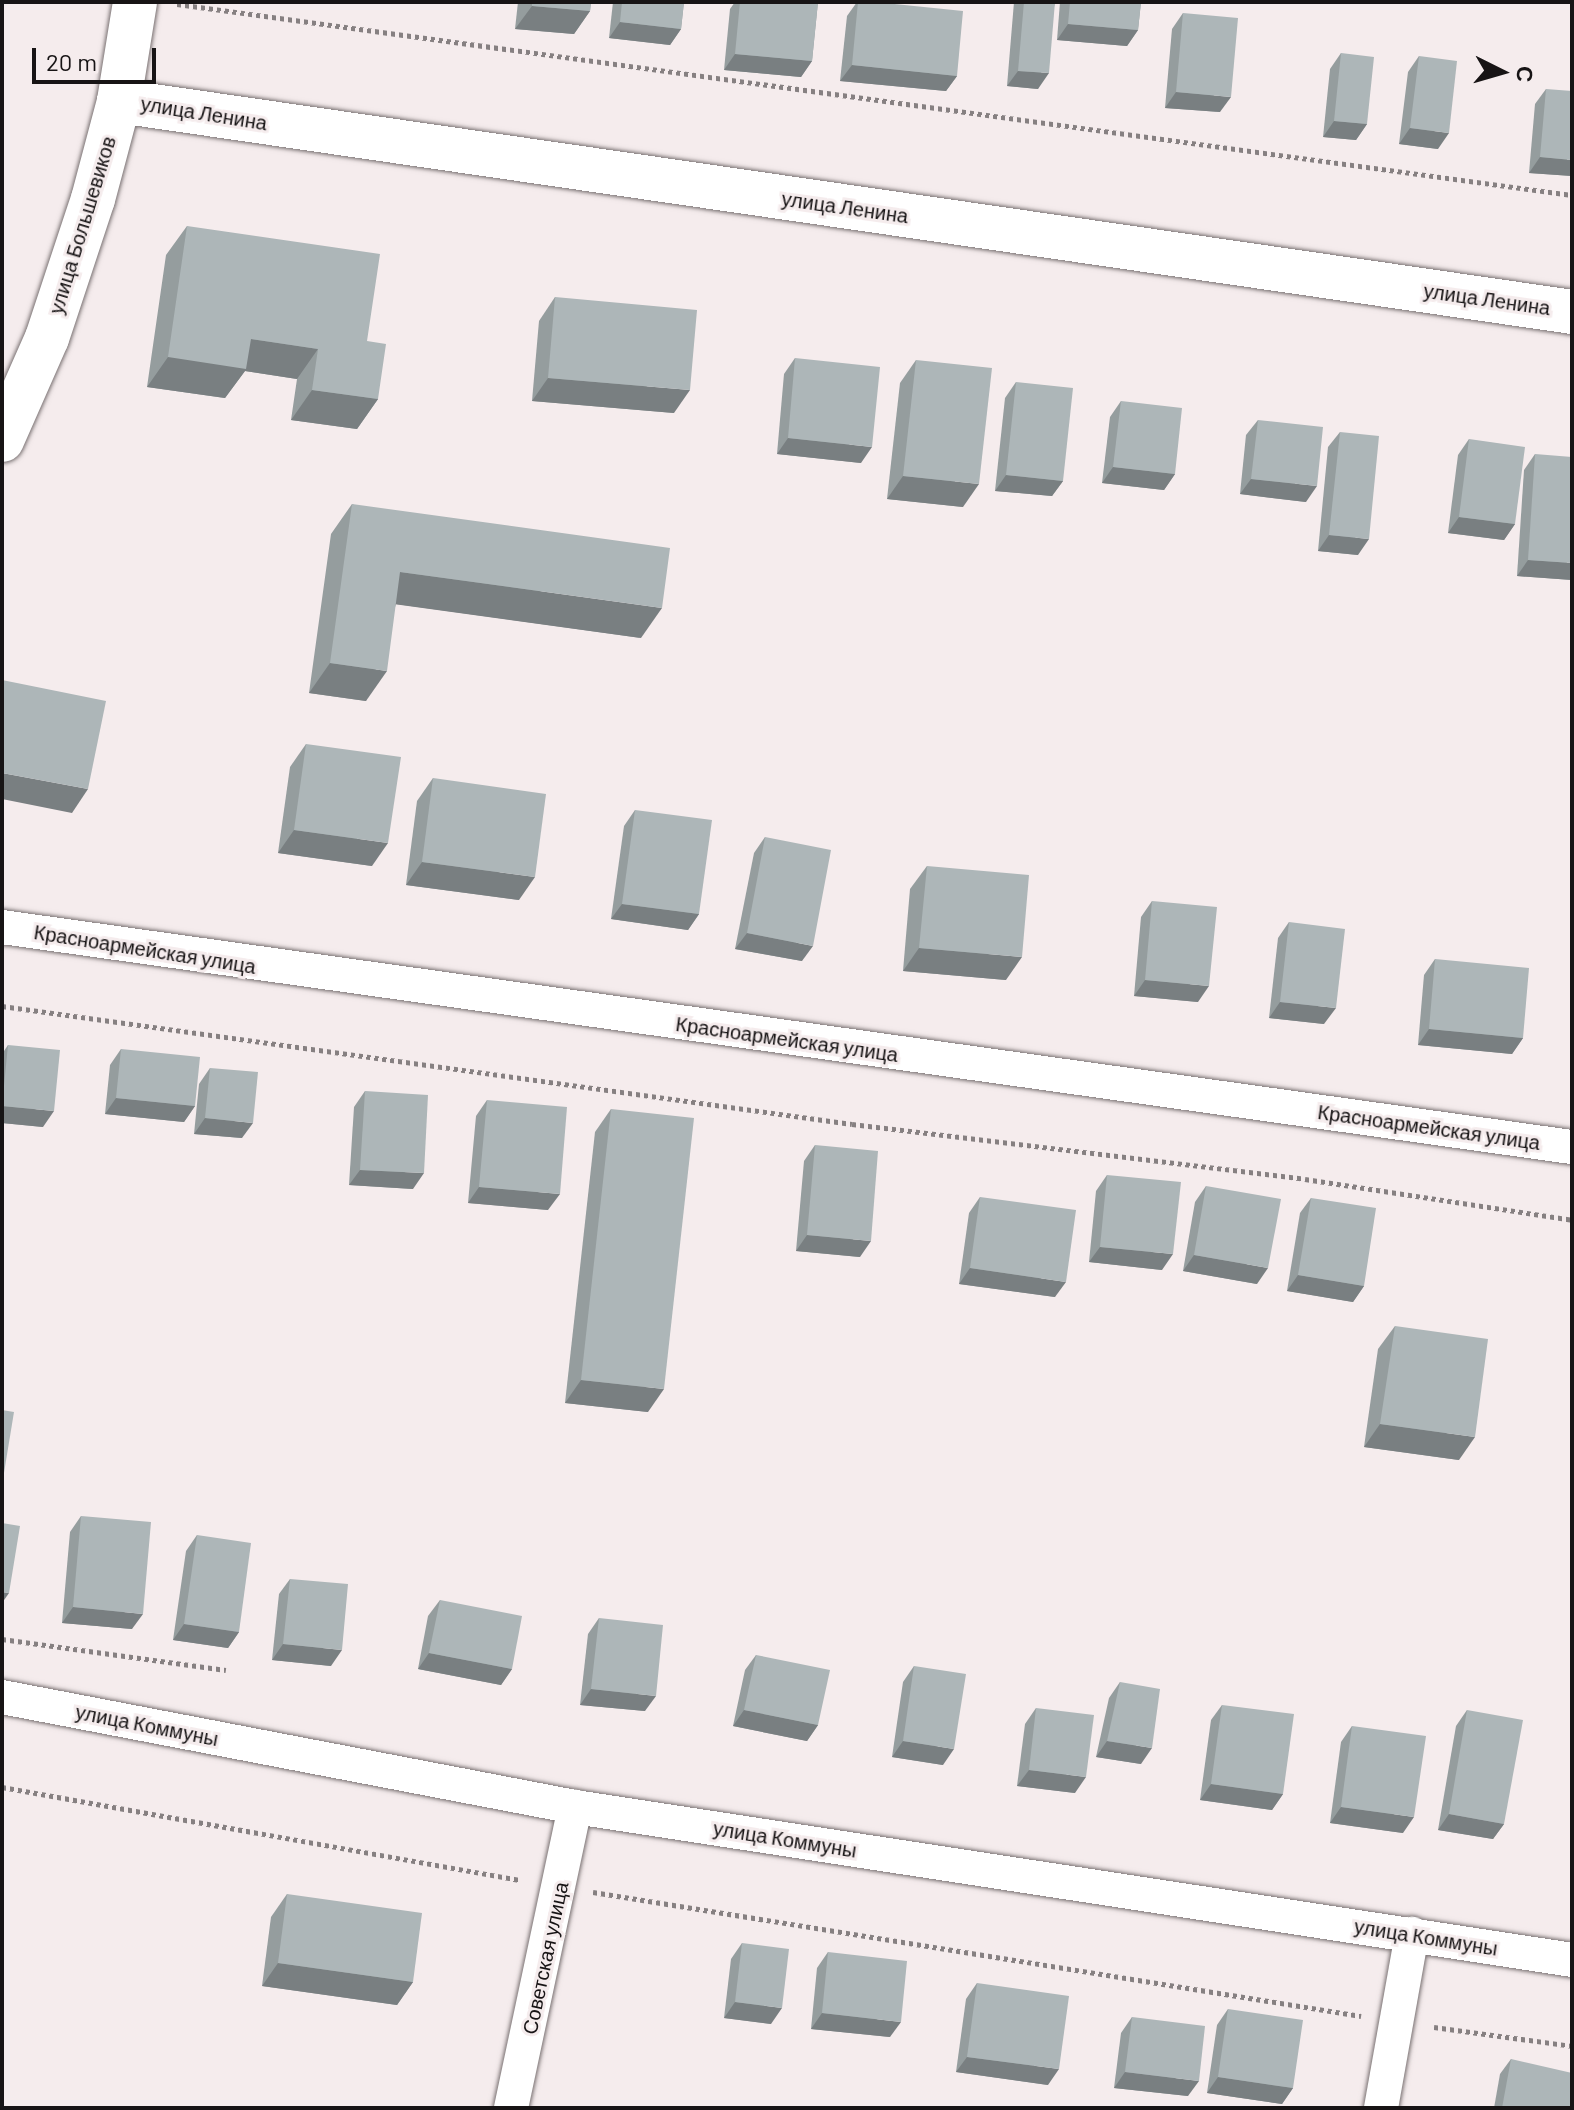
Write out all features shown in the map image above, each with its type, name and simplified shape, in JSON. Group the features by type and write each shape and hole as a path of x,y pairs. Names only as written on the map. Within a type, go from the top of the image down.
{"street":[{"name":"улица Большевиков","path":"2,440 47,338 93,199 119,101 135,2"},
{"name":"улица Ленина","path":"119,101 1572,312"},
{"name":"Красноармейская улица","path":"2,927 1572,1147"},
{"name":"улица Коммуны","path":"2,1697 575,1807 1572,1960"},
{"name":"Советская улица","path":"511,2108 561,1887 575,1807"},
{"path":"1381,2108 1412,1934"}],"path":[{"path":"168,2 1572,195"},
{"path":"2,1006 852,1124 1305,1179 1572,1220"},
{"path":"2,1639 226,1670"},
{"path":"2,1787 561,1887 1398,2022 1572,2046"}],"building":[{"path":"532,2 591,2 590,11 532,6"},
{"path":"622,2 684,2 681,29 620,22"},
{"path":"740,2 818,2 812,61 735,54"},
{"path":"858,2 963,11 957,76 852,65"},
{"path":"1024,2 1055,2 1049,73 1018,71"},
{"path":"1070,2 1141,2 1138,30 1068,24"},
{"path":"1183,13 1238,18 1231,97 1176,92"},
{"path":"1341,53 1374,57 1367,124 1334,121"},
{"path":"1419,56 1457,61 1449,133 1410,128"},
{"path":"1546,89 1572,91 1572,160 1540,157"},
{"path":"187,226 380,254 367,341 386,344 378,399 312,390 318,349 251,339 246,369 168,357"},
{"path":"555,297 697,310 690,390 548,378"},
{"path":"795,358 880,367 872,447 788,438"},
{"path":"916,360 992,368 979,484 903,476"},
{"path":"1016,382 1073,388 1063,481 1006,475"},
{"path":"1121,401 1182,408 1175,474 1113,467"},
{"path":"1258,420 1323,427 1317,486 1251,479"},
{"path":"1340,432 1379,436 1369,539 1329,535"},
{"path":"1469,439 1525,447 1515,524 1459,517"},
{"path":"1535,454 1572,457 1572,563 1528,560"},
{"path":"352,504 670,548 662,608 400,572 387,671 330,663"},
{"path":"2,680 106,701 88,789 2,773"},
{"path":"306,744 401,757 388,843 294,830"},
{"path":"433,778 546,794 535,877 422,862"},
{"path":"635,810 712,820 699,914 622,904"},
{"path":"765,837 831,850 813,946 747,933"},
{"path":"927,866 1029,875 1022,957 919,948"},
{"path":"1152,901 1217,907 1209,986 1145,980"},
{"path":"1289,922 1345,929 1336,1008 1280,1002"},
{"path":"1435,959 1529,968 1523,1038 1429,1029"},
{"path":"8,1045 60,1050 54,1111 2,1106"},
{"path":"121,1049 200,1057 195,1106 116,1098"},
{"path":"210,1068 258,1072 253,1123 205,1118"},
{"path":"365,1091 428,1095 424,1173 360,1170"},
{"path":"487,1100 567,1107 560,1194 479,1187"},
{"path":"611,1109 694,1118 664,1389 581,1380"},
{"path":"815,1145 878,1151 871,1241 807,1235"},
{"path":"1107,1175 1181,1182 1173,1254 1100,1247"},
{"path":"1206,1186 1281,1199 1268,1268 1194,1255"},
{"path":"980,1197 1076,1210 1066,1282 970,1268"},
{"path":"1311,1198 1376,1208 1364,1286 1298,1275"},
{"path":"1395,1326 1488,1339 1475,1437 1380,1424"},
{"path":"2,1410 14,1412 2,1485"},
{"path":"81,1516 151,1522 143,1614 73,1607"},
{"path":"2,1523 20,1526 9,1593 2,1592"},
{"path":"197,1535 251,1543 239,1632 184,1624"},
{"path":"290,1579 348,1584 342,1650 283,1644"},
{"path":"440,1600 522,1616 512,1669 429,1653"},
{"path":"599,1618 663,1625 656,1696 591,1689"},
{"path":"756,1655 830,1670 818,1725 744,1710"},
{"path":"914,1666 966,1674 954,1749 903,1741"},
{"path":"1120,1682 1160,1689 1152,1748 1107,1741"},
{"path":"1222,1705 1294,1714 1283,1794 1211,1784"},
{"path":"1036,1708 1094,1715 1086,1777 1029,1770"},
{"path":"1467,1710 1523,1720 1504,1824 1449,1814"},
{"path":"1352,1726 1426,1736 1414,1817 1341,1807"},
{"path":"287,1894 422,1913 413,1982 278,1963"},
{"path":"742,1943 789,1949 782,2008 735,2002"},
{"path":"828,1952 907,1961 901,2022 822,2013"},
{"path":"977,1983 1069,1996 1059,2069 967,2057"},
{"path":"1228,2009 1303,2020 1293,2088 1218,2077"},
{"path":"1132,2017 1205,2026 1199,2081 1125,2072"},
{"path":"1511,2059 1572,2073 1572,2108 1502,2108"}]}
